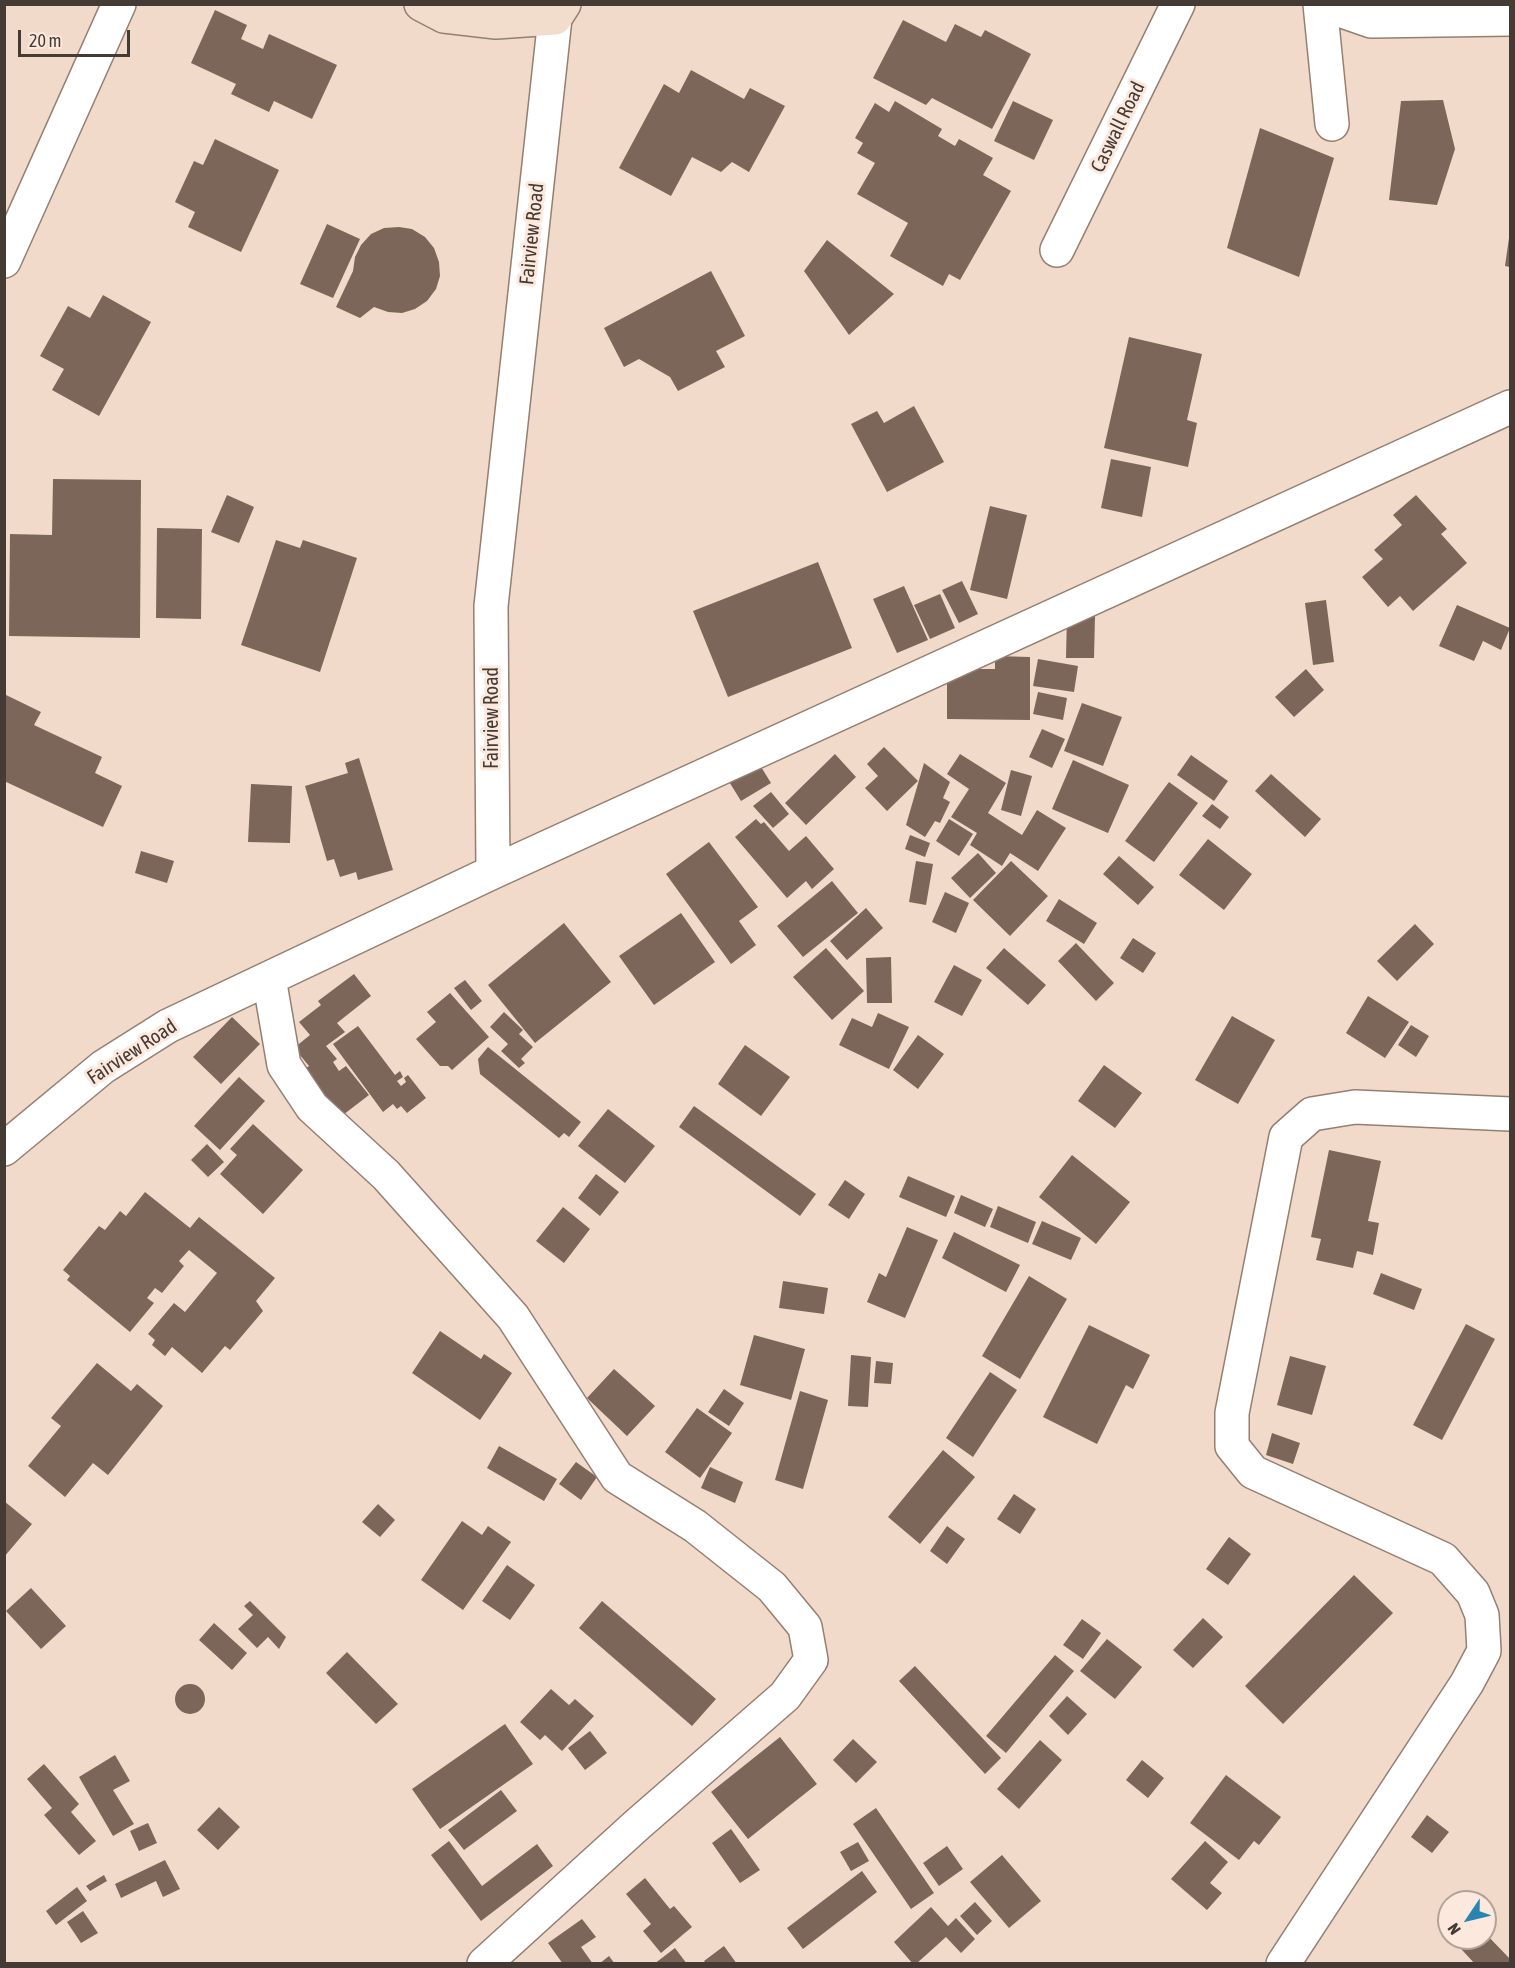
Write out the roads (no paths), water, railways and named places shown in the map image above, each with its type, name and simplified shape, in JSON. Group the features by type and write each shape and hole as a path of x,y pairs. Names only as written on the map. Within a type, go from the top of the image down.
{"main road":[{"path":"421,4 444,16 496,22 560,11"}],"street":[{"path":"4,261 118,4"},
{"name":"Caswall Road","path":"1057,250 1178,4"},
{"path":"1332,124 1321,4 1371,21 1462,12 1510,19"},
{"name":"Fairview Road","path":"4,1149 103,1067 168,1026 493,872 491,606 560,11"},
{"path":"493,872 1510,407"},
{"path":"269,978 284,1065 312,1107 386,1175 513,1317 617,1477 695,1526 772,1587 805,1627 810,1660 785,1696 629,1832 483,1964"},
{"path":"1283,1964 1467,1683 1484,1651 1482,1615 1473,1593 1443,1558 1253,1472 1232,1446 1232,1413 1286,1137 1312,1114 1355,1107 1510,1114"}]}
